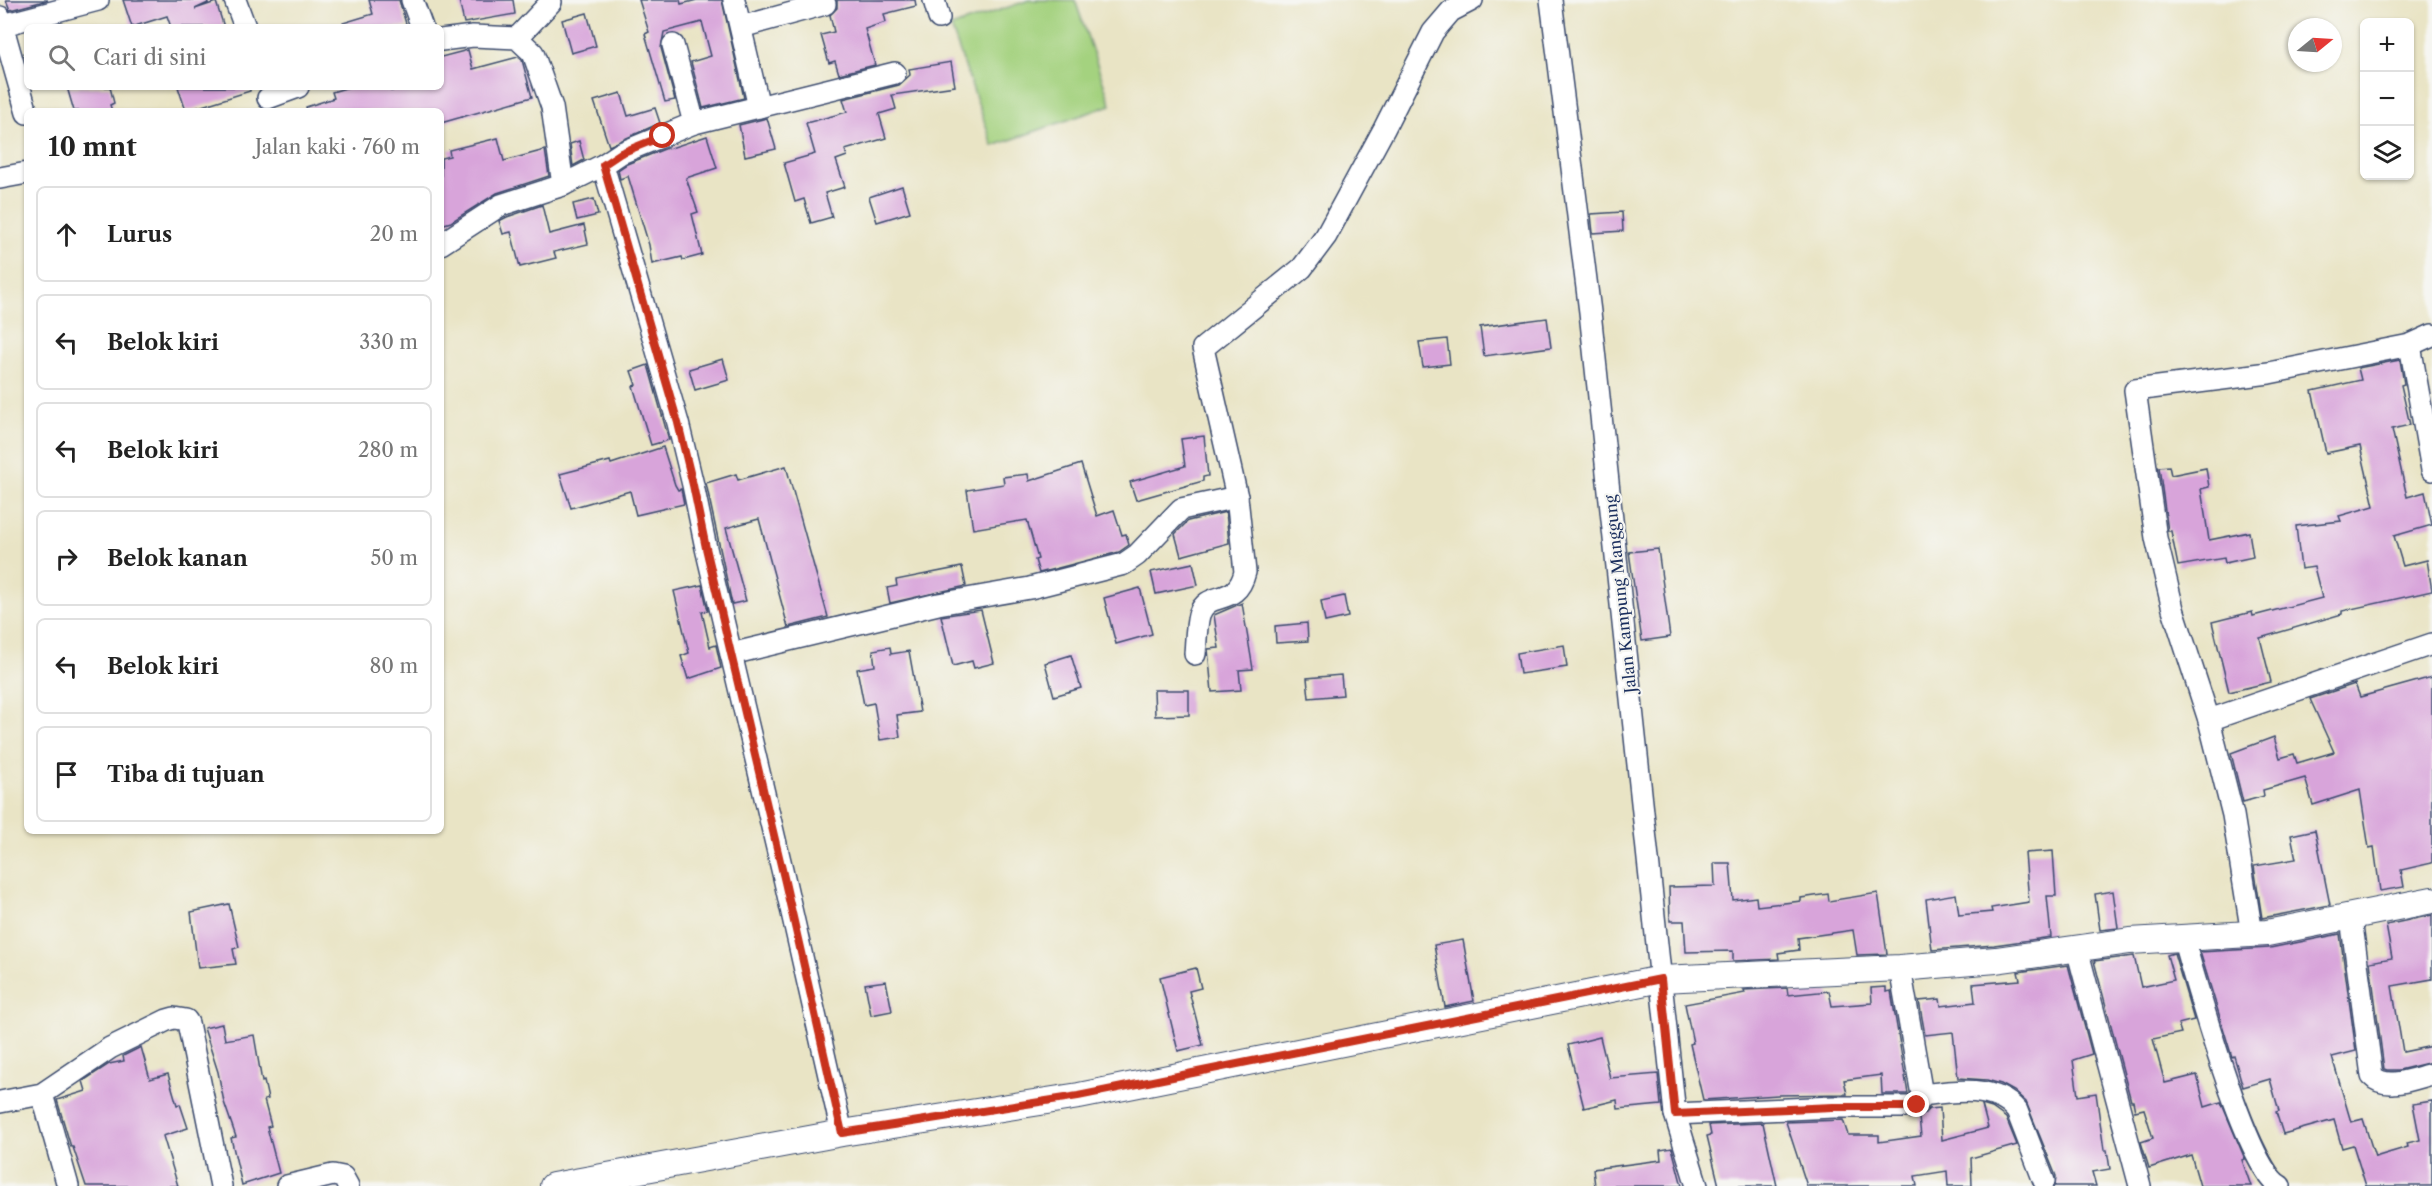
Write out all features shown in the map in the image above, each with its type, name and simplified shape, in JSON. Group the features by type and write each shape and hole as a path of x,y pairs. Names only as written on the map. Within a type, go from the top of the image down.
{"street":[{"path":"26,108 1,21 99,0"},
{"path":"236,0 244,24"},
{"path":"412,0 421,24"},
{"path":"734,0 759,107"},
{"path":"1195,654 1199,614 1211,601 1237,592 1245,572 1237,497 1203,348 1302,268 1326,236 1433,32 1451,11 1472,0"},
{"name":"Jalan Kampung Manggung","path":"1551,0 1590,312 1675,1114 1697,1186"},
{"path":"517,38 551,2"},
{"path":"741,27 825,4"},
{"path":"444,40 473,36 517,38 533,53 552,107 563,185"},
{"path":"673,45 694,123"},
{"path":"444,242 501,205 563,185 603,165 621,153 694,123 895,73"},
{"path":"267,99 290,90"},
{"path":"603,165 678,423 842,1133"},
{"path":"0,178 24,174"},
{"path":"2252,934 2233,815 2209,720 2163,570 2156,538 2135,390 2269,373 2410,345 2432,335"},
{"path":"2410,345 2432,470"},
{"path":"731,654 938,604 1030,588 1124,564 1137,555 1181,509 1237,497"},
{"path":"2209,720 2432,644"},
{"path":"554,1186 601,1182 842,1133 1078,1096 1661,979 1900,969 1996,960 2130,941 2252,934 2351,918 2432,900"},
{"path":"2351,918 2373,1076 2381,1083 2390,1083 2432,1074"},
{"path":"2183,938 2217,1056 2267,1174 2280,1186"},
{"path":"2077,949 2140,1186"},
{"path":"1675,1114 1833,1107 1912,1107 1920,1102 1922,1095 1900,969"},
{"path":"0,1102 42,1094 110,1048 167,1020 174,1018 186,1020 221,1186"},
{"path":"1922,1095 1954,1091 1976,1092 1996,1096 2008,1102 2017,1111 2044,1181"},
{"path":"42,1094 68,1186"},
{"path":"287,1186 333,1175 343,1177 348,1186"}],"green space":[{"path":"1029,0 1075,0 1111,105 993,146 951,27"}],"building":[{"path":"6,0 48,0 10,10"},
{"path":"123,0 207,0 208,3 195,9 216,2 223,24 170,24 167,16 142,24 131,24"},
{"path":"369,0 399,0 406,24 343,24 373,14"},
{"path":"459,0 513,0 515,14 464,23"},
{"path":"639,0 680,0 681,4 697,0 722,0 744,98 703,108 691,62 711,56 702,22 664,32 661,48 675,100 665,102 645,34 649,32"},
{"path":"837,0 915,0 916,6 884,14 886,22 865,29 875,65 839,74 835,61 829,63 821,35 834,32 830,15 837,8"},
{"path":"587,13 596,46 571,53 562,20"},
{"path":"468,50 473,69 518,57 522,60 532,97 444,122 444,108 306,108 334,98 332,92 339,90 444,90 444,56"},
{"path":"951,62 955,86 892,95 896,109 879,114 886,138 845,150 847,156 836,160 845,187 825,193 832,217 811,223 804,199 795,202 784,163 815,154 806,123 847,112 843,99 899,85 910,75 909,69"},
{"path":"68,90 111,90 114,103 110,105 111,108 73,108"},
{"path":"179,90 250,90 196,108 185,108"},
{"path":"621,93 628,116 655,108 660,123 609,146 594,101"},
{"path":"767,118 776,149 745,156 739,125"},
{"path":"707,136 717,168 686,178 698,212 692,214 702,255 652,264 649,245 628,176 620,179 618,170 667,148"},
{"path":"498,138 504,161 545,150 549,176 497,193 444,224 444,157 450,156 449,150"},
{"path":"579,141 584,160 573,166 570,144"},
{"path":"902,186 910,212 877,222 869,197"},
{"path":"594,199 598,215 577,220 573,204"},
{"path":"542,205 549,234 584,225 588,244 554,252 556,258 520,267 511,232 503,234 499,221"},
{"path":"1622,212 1623,231 1593,233 1591,214"},
{"path":"1547,318 1551,347 1484,356 1480,327"},
{"path":"1447,339 1450,364 1423,367 1419,342"},
{"path":"723,359 729,380 695,390 689,369"},
{"path":"2400,360 2404,384 2401,385 2410,425 2392,429 2407,497 2425,492 2432,525 2394,536 2403,566 2427,560 2432,591 2342,611 2342,614 2260,638 2271,682 2229,692 2212,622 2252,612 2253,616 2322,598 2314,567 2301,569 2296,526 2341,521 2339,516 2374,506 2360,446 2326,453 2312,391 2361,380 2358,368"},
{"path":"648,365 669,440 651,445 633,386 636,385 631,371"},
{"path":"1204,436 1208,476 1203,477 1203,481 1136,500 1130,482 1185,466 1181,439"},
{"path":"663,447 675,485 678,490 681,489 684,504 636,515 630,491 571,508 560,474 610,461 611,464"},
{"path":"1081,464 1097,516 1114,510 1122,535 1126,534 1129,545 1119,552 1039,573 1035,560 1038,559 1027,520 973,529 967,490 1004,484 1003,477 1028,474 1029,481"},
{"path":"786,466 828,617 788,627 759,519 726,528 746,601 732,604 706,483 736,474 738,480"},
{"path":"2169,466 2171,475 2206,468 2209,487 2201,489 2209,540 2249,532 2253,557 2225,563 2224,558 2178,566 2171,531 2168,531 2159,467"},
{"path":"1226,512 1229,543 1181,556 1175,534 1188,521"},
{"path":"1658,549 1670,637 1642,641 1629,552"},
{"path":"1193,563 1198,585 1156,594 1151,572"},
{"path":"962,567 966,586 890,603 887,588 897,586 896,580"},
{"path":"702,585 708,611 702,612 710,647 716,645 721,668 688,679 681,656 689,653 674,591"},
{"path":"1140,588 1152,634 1116,644 1104,598"},
{"path":"1344,596 1348,617 1325,622 1321,601"},
{"path":"1242,603 1253,669 1239,670 1241,690 1212,692 1208,649 1219,648 1214,615"},
{"path":"981,610 994,663 974,668 972,661 953,666 941,616"},
{"path":"1307,623 1308,641 1276,643 1275,626"},
{"path":"1564,645 1567,667 1520,674 1517,653"},
{"path":"890,647 891,654 909,651 920,712 897,715 900,737 880,740 874,703 864,705 857,669 875,666 873,650"},
{"path":"1071,655 1081,688 1054,696 1045,663"},
{"path":"1341,675 1343,695 1309,698 1307,678"},
{"path":"2432,677 2432,863 2401,870 2404,887 2380,891 2374,847 2369,848 2360,790 2313,805 2305,778 2263,790 2264,796 2243,802 2231,753 2274,737 2280,758 2294,754 2297,763 2334,752 2310,699 2355,684 2360,697"},
{"path":"1154,690 1189,690 1189,715 1155,716"},
{"path":"2315,830 2330,905 2262,918 2254,866 2296,859 2291,835"},
{"path":"2053,851 2056,896 2047,896 2051,937 1932,950 1926,899 1956,894 1959,915 1992,912 1991,908 2029,902 2025,853"},
{"path":"1714,863 1730,863 1733,900 1756,897 1757,906 1801,901 1801,898 1828,894 1829,901 1878,893 1887,954 1857,955 1853,930 1798,938 1799,950 1778,953 1779,959 1733,961 1733,951 1686,952 1684,921 1670,921 1669,887 1715,886"},
{"path":"2113,891 2118,928 2100,930 2095,894"},
{"path":"229,904 239,947 233,949 236,964 198,968 191,912"},
{"path":"2432,915 2432,979 2392,986 2403,1052 2432,1046 2432,1062 2399,1070 2387,1070 2384,1069 2370,962 2392,958 2386,925"},
{"path":"2340,934 2356,1051 2332,1057 2351,1122 2363,1119 2375,1157 2408,1147 2407,1143 2420,1140 2413,1104 2432,1101 2432,1186 2366,1186 2353,1145 2342,1148 2334,1120 2283,1134 2270,1079 2243,1087 2234,1056 2232,1057 2200,952 2270,948"},
{"path":"1463,940 1474,1001 1445,1007 1434,945"},
{"path":"2174,953 2194,1020 2178,1024 2181,1033 2153,1039 2165,1083 2197,1075 2205,1107 2221,1102 2245,1159 2242,1160 2251,1186 2200,1186 2191,1155 2149,1168 2141,1142 2153,1138 2144,1109 2135,1111 2133,1101 2131,1101 2094,961 2134,956 2141,987 2174,980 2167,955"},
{"path":"2068,965 2092,1054 2073,1060 2078,1096 2096,1093 2104,1150 2107,1150 2110,1169 2092,1172 2096,1186 2055,1186 2056,1176 2026,1102 2014,1091 2001,1084 1987,1080 1958,1078 1953,1032 1925,1035 1919,1001 1940,999 1941,1006 1975,1002 1973,984 2020,980 2018,972"},
{"path":"1196,968 1201,988 1189,991 1203,1045 1178,1051 1160,977"},
{"path":"886,981 892,1011 871,1015 865,984"},
{"path":"1886,987 1886,992 1891,991 1908,1094 1882,1094 1881,1075 1844,1080 1847,1094 1778,1095 1703,1100 1690,1044 1693,1043 1685,1004 1745,993 1744,990 1787,988 1788,995 1829,991 1832,1006 1872,1003 1871,988"},
{"path":"222,1024 225,1040 254,1035 262,1082 264,1081 268,1099 264,1100 271,1126 267,1127 279,1173 242,1185 231,1138 236,1137 204,1028"},
{"path":"1600,1037 1610,1078 1658,1074 1661,1105 1618,1109 1617,1100 1584,1108 1568,1045"},
{"path":"141,1047 150,1079 168,1074 177,1105 180,1104 188,1128 163,1136 178,1186 86,1186 57,1100 86,1091 83,1081 109,1064 124,1061 123,1056"},
{"path":"1982,1105 1992,1108 2006,1118 2017,1145 1971,1158 1972,1186 1948,1186 1947,1171 1915,1176 1917,1186 1807,1186 1786,1122 1843,1120 1848,1135 1879,1135 1879,1142 1921,1136 1919,1118 1929,1109 1940,1108 1942,1140 1988,1128"},
{"path":"1763,1123 1777,1186 1719,1186 1707,1136 1711,1135 1709,1125"},
{"path":"1672,1148 1682,1186 1595,1186 1593,1169 1661,1160 1660,1150"}],"route":[{"path":"663,136 621,153 603,165 678,423 842,1133 1078,1096 1661,979 1675,1114 1833,1107 1912,1107 1917,1105"}]}
